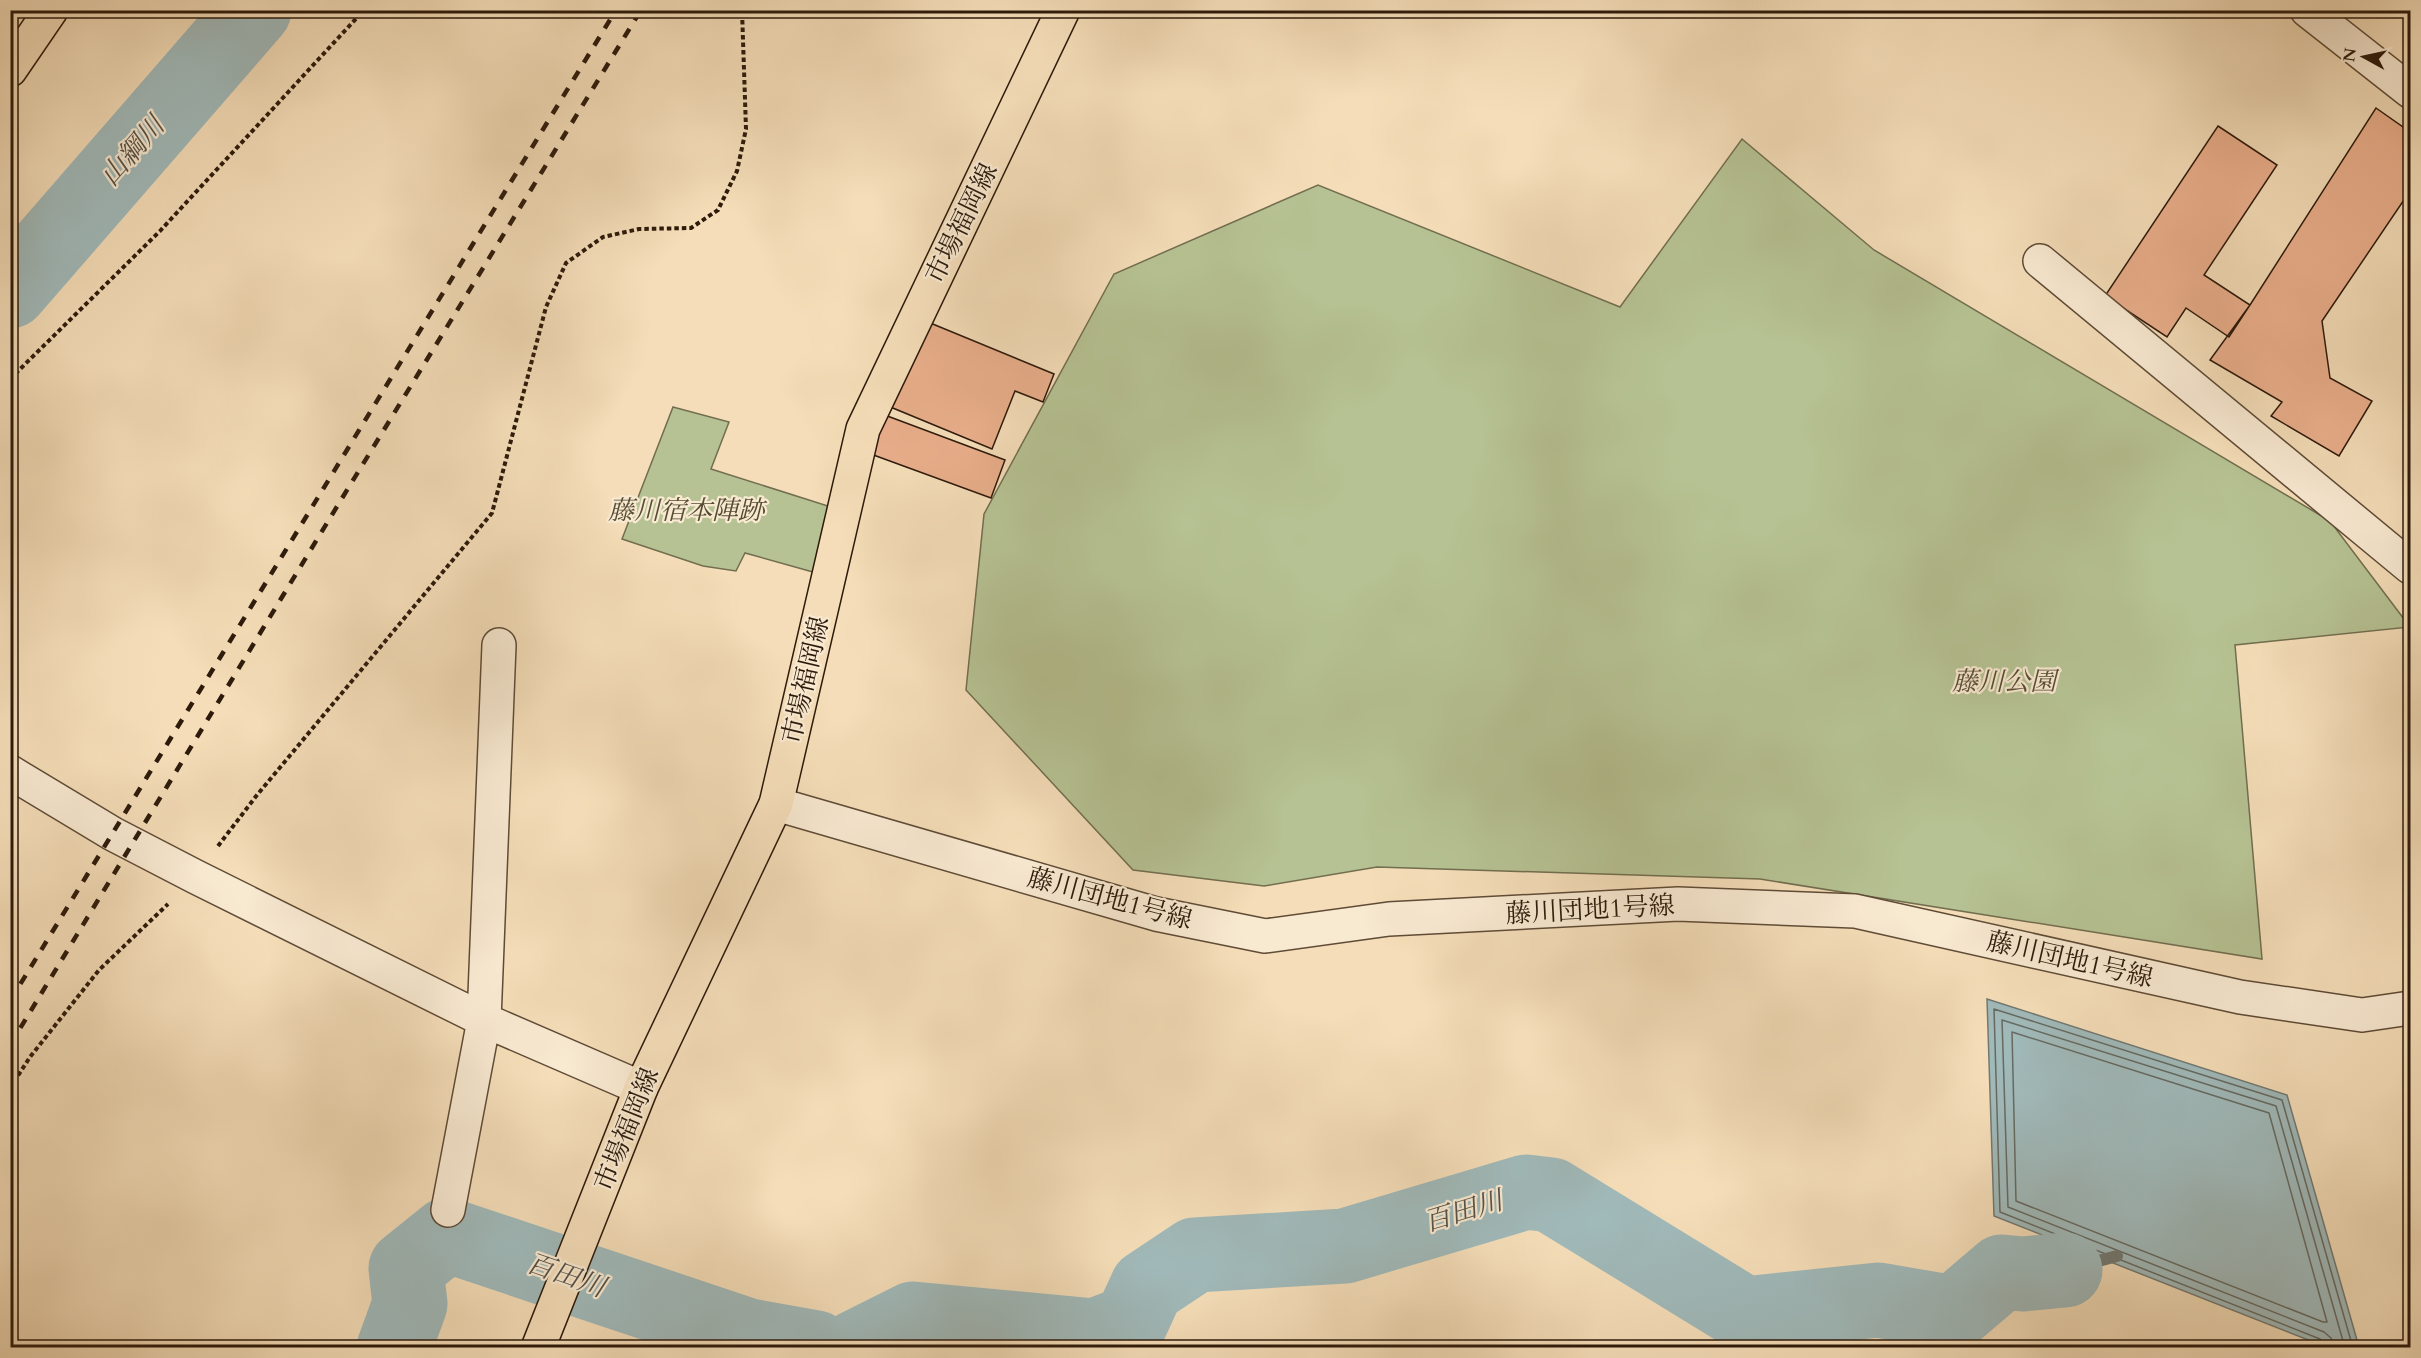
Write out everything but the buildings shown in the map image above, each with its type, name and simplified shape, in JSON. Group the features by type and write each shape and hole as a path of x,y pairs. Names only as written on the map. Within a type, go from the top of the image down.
{"main road":[{"path":"10,70 51,10"},
{"name":"市場福岡線","path":"538,1347 641,1088 776,804 862,429 1063,10"}],"street":[{"path":"2307,10 2410,91"},
{"path":"2040,261 2410,567"},
{"path":"448,1210 484,1020 499,645"},
{"path":"10,772 113,834 196,877 484,1020 641,1088"},
{"name":"藤川団地1号線","path":"776,804 1156,914 1265,936 1389,919 1678,904 1855,911 2240,997 2362,1015 2410,1008"}],"path":[{"path":"10,379 160,231 364,10"},
{"path":"10,1089 30,1058 99,970 196,877 257,795 492,513 546,307 566,263 603,237 639,229 691,228 718,210 737,171 746,129 742,10"}],"green space":[{"name":"藤川公園","path":"1742,139 1874,250 2330,521 2410,627 2235,645 2262,959 1760,879 1377,867 1264,886 1133,870 966,690 984,514 1114,274 1318,185 1620,307"},
{"name":"藤川宿本陣跡","path":"673,407 729,422 711,469 831,507 813,572 745,553 736,571 703,566 622,539"}],"water":[{"path":"1987,999 2287,1095 2359,1347 2326,1347 1994,1216"}],"waterway":[{"name":"山綱川","path":"10,291 254,10"},
{"name":"百田川","path":"855,1348 913,1319 1095,1336 1131,1322 1147,1287 1195,1255 1345,1246 1526,1192 1551,1195 1745,1314 1878,1300 1954,1313 2002,1272 2023,1274 2065,1270"},
{"name":"百田川","path":"394,1348 410,1304 406,1268 447,1235 749,1336 816,1348"},
{"path":"2065,1270 2117,1256"}],"railway":[{"path":"10,1001 616,10"},
{"path":"10,1045 641,10"}]}
